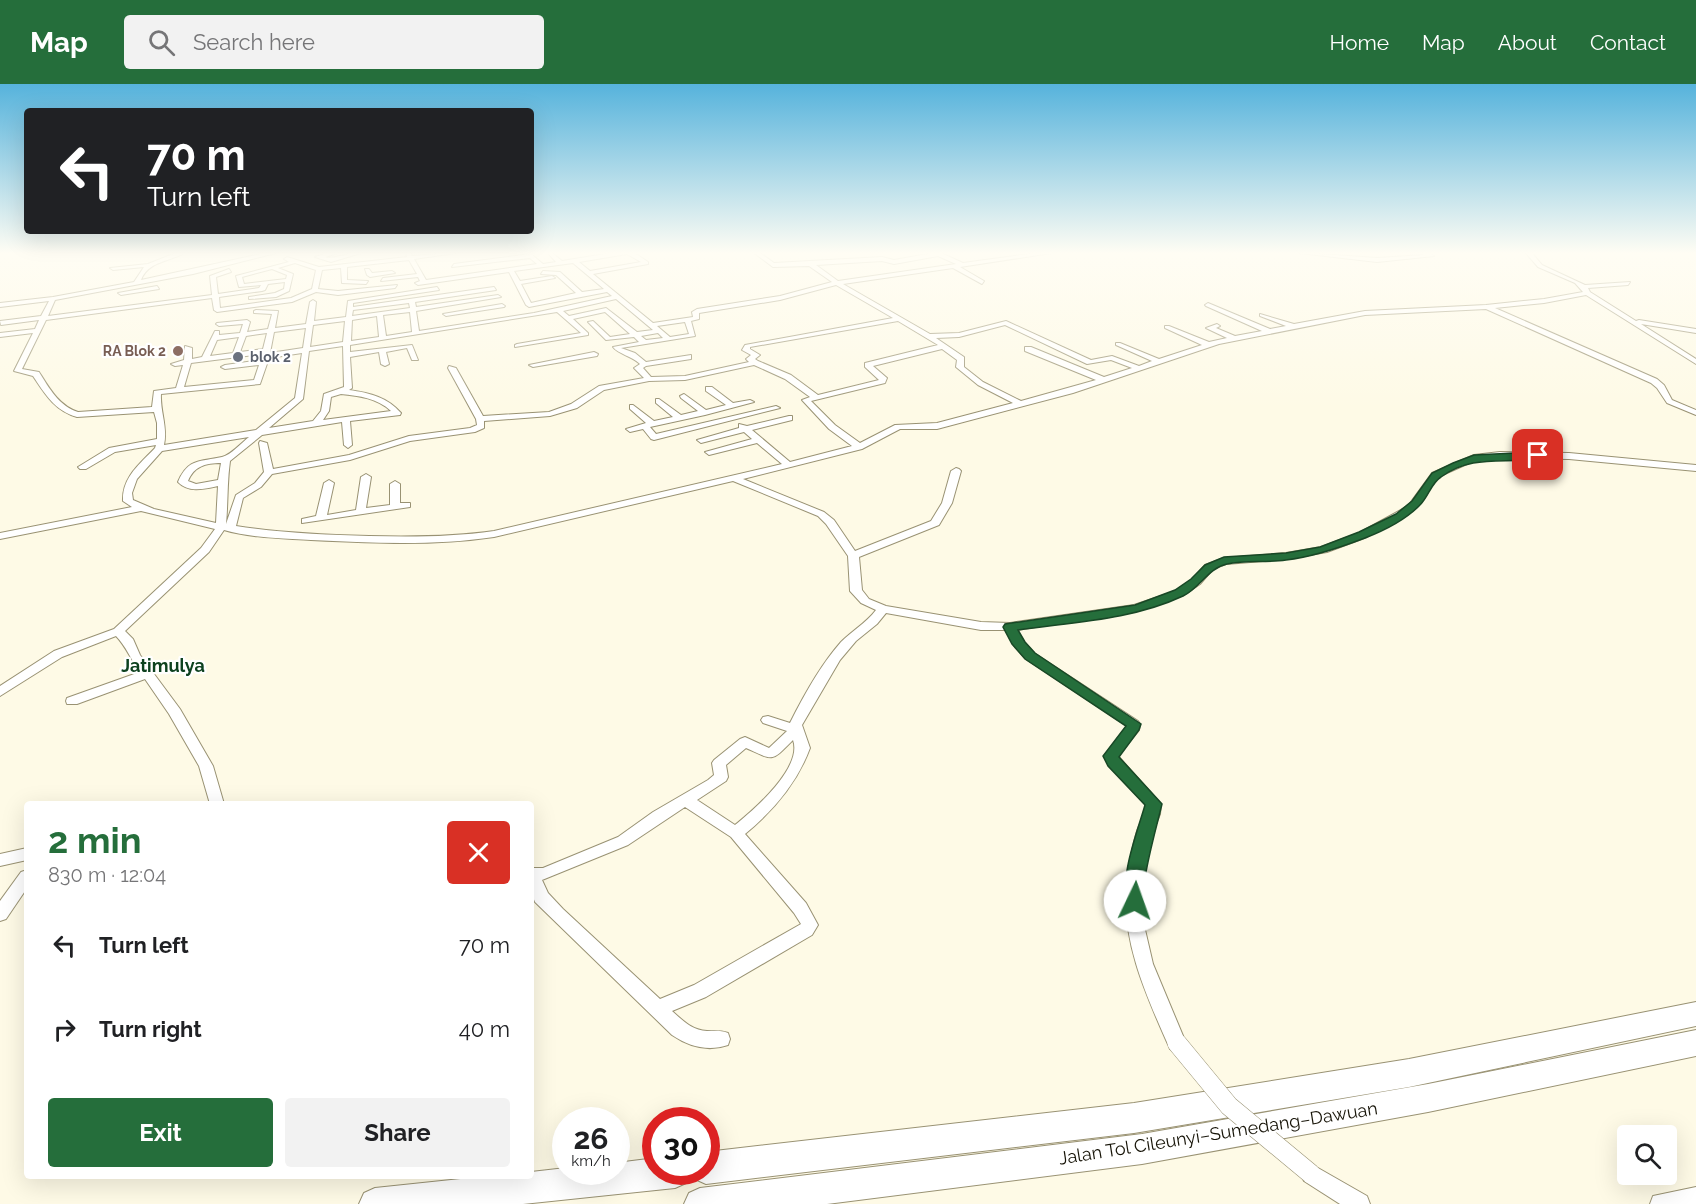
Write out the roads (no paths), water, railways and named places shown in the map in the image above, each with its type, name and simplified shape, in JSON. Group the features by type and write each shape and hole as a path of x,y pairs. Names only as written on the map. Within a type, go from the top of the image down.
{"highway":[{"name":"Jalan Tol Cileunyi–Sumedang–Dawuan","path":"720,1166 1134,1118 1409,1073 1696,1014"},
{"name":"Jalan Tol Cileunyi–Sumedang–Dawuan","path":"700,1204 1142,1149 1428,1098 1696,1043"},
{"path":"375,1204 642,1176"}],"street":[{"path":"50,304 18,371 36,374 43,382 45,390 68,412 86,416 156,409"},
{"path":"205,359 215,338 217,307 220,304"},
{"path":"217,307 224,304"},
{"path":"2,322 246,304"},
{"path":"222,482 188,486 183,482 189,471 200,462 226,460 260,439 299,399 313,304"},
{"path":"316,423 325,411 327,396 348,388 346,345 350,304"},
{"path":"349,309 382,304"},
{"path":"412,304 416,333"},
{"path":"215,338 449,304"},
{"path":"225,367 265,356 509,319 584,304"},
{"path":"626,304 669,339"},
{"path":"651,325 697,318 695,312 698,311 740,304"},
{"path":"874,304 944,346 960,359 960,367 969,374 1020,404"},
{"path":"217,307 276,312 257,382 157,393 156,409 159,412 161,423 160,445 130,480 125,491 128,501 141,508 226,528 336,539 436,540 481,536 860,447 898,427 937,426 1101,380 1209,345 1294,326 1365,313 1513,304"},
{"path":"1608,304 1696,362"},
{"path":"444,305 448,328"},
{"path":"1208,305 1271,332"},
{"path":"446,314 502,306 509,319"},
{"path":"217,307 247,322 236,355"},
{"path":"1486,307 1654,381 1661,387 1663,395 1669,402 1696,413"},
{"path":"558,310 577,325 581,337"},
{"path":"568,318 604,310 601,332"},
{"path":"380,314 383,339"},
{"path":"1262,315 1294,326"},
{"path":"816,397 788,377 755,363 750,358 756,355 746,350 746,347 821,330 836,330 899,319"},
{"path":"577,325 603,320 635,335 645,343"},
{"path":"617,347 693,335 687,320"},
{"path":"1635,322 1696,331"},
{"path":"929,336 959,335 1006,323 1090,362 1112,358 1139,368"},
{"path":"1217,326 1209,328 1235,339"},
{"path":"1167,327 1209,345"},
{"path":"0,335 37,331"},
{"path":"533,365 542,363 581,337 601,332"},
{"path":"601,332 620,351 632,353 644,364"},
{"path":"608,339 659,332"},
{"path":"529,344 542,363"},
{"path":"517,346 529,344 593,353"},
{"path":"1118,344 1158,361"},
{"path":"346,355 412,346 415,358"},
{"path":"860,447 832,427 806,401 882,381 883,378 868,365 944,346"},
{"path":"180,389 188,362 188,348"},
{"path":"1028,349 1101,380"},
{"path":"382,350 385,364"},
{"path":"176,364 236,355 265,356"},
{"path":"219,386 227,356"},
{"path":"649,379 638,367 688,357"},
{"path":"480,419 560,412 586,400 602,388 649,379 686,378 755,363"},
{"path":"1077,369 1088,365"},
{"path":"0,692 58,654 118,631 226,528 239,497 258,485 269,472 350,457 409,439 476,429 481,426 480,419 452,368"},
{"path":"709,390 732,406"},
{"path":"83,467 112,450 260,439 316,423 397,413 387,403 374,396 341,392"},
{"path":"684,396 705,412"},
{"path":"659,401 680,418"},
{"path":"630,429 750,402"},
{"path":"633,407 648,425 654,437 776,408"},
{"path":"721,409 787,464"},
{"path":"701,440 789,418"},
{"path":"346,420 348,445"},
{"path":"260,439 269,472"},
{"path":"709,452 759,440"},
{"path":"733,478 821,514 830,522 853,556 856,591 865,602 904,614 981,626 1010,627 1137,608 1180,592 1196,582 1209,567 1224,561 1286,556 1333,546 1363,535 1400,516 1416,503 1435,475 1474,458 1500,455 1569,456 1696,468"},
{"path":"226,460 222,482 226,528"},
{"path":"853,556 935,523 947,503 956,471"},
{"path":"361,512 366,477"},
{"path":"321,518 329,483"},
{"path":"395,484 395,507"},
{"path":"306,521 407,505"},
{"path":"0,536 141,508"},
{"path":"336,539 347,514"},
{"path":"736,833 761,813 779,791 796,763 803,748 795,725 812,693 852,638 871,626 883,609"},
{"path":"1010,627 1019,644 1030,656 1133,724 1134,727 1111,756 1154,804 1145,831 1135,884 1136,918 1153,990 1177,1043 1229,1106 1311,1174 1359,1204"},
{"path":"118,631 129,642 146,674 175,712 206,766 216,801"},
{"path":"72,701 146,674"},
{"path":"768,720 797,731"},
{"path":"534,874 552,871 623,841 721,777 719,763 745,742 771,754 797,731"},
{"path":"658,1009 700,991 806,930 810,925 800,908 736,833 685,800"},
{"path":"0,860 24,855"},
{"path":"0,914 24,880"},
{"path":"534,881 541,897 557,914 685,1034 706,1041 721,1039"},
{"path":"1661,1204 1696,1198"}],"place":[{"name":"RA Blok 2","path":"178,351"},
{"name":"blok 2","path":"238,357"}],"district":[{"name":"Jatimulya","path":"163,665"}]}
